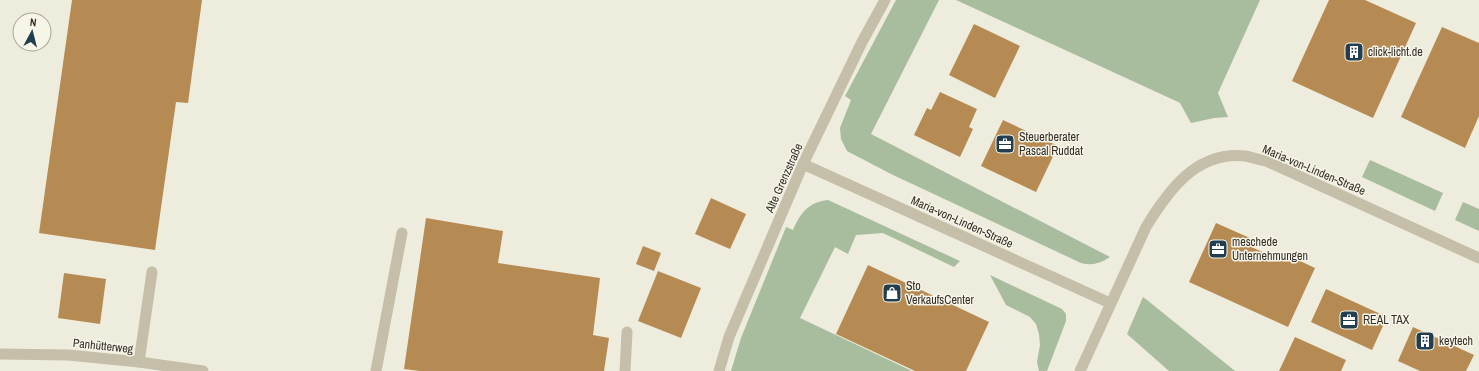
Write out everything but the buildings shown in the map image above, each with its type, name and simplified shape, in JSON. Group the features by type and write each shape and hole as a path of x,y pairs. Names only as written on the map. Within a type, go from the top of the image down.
{"street":[{"name":"Alte Grenzstraße","path":"719,371 729,337 803,164 862,42 885,0"},
{"name":"Maria-von-Linden-Straße","path":"1080,371 1146,227 1164,200 1194,168 1224,157 1244,156 1266,162 1479,258"},
{"name":"Maria-von-Linden-Straße","path":"803,164 1110,303"},
{"path":"376,371 402,233"},
{"path":"139,362 152,272"},
{"path":"625,371 627,332"},
{"name":"Panhütterweg","path":"0,354 68,355 139,362 203,371"}],"green space":[{"path":"896,0 939,0 871,134 1110,257 1096,263 1081,263 891,174 847,151 841,139 840,128 851,100 845,96"},
{"path":"956,0 1260,0 1218,93 1228,117 1214,118 1191,123 1180,103"},
{"path":"1370,160 1443,193 1435,211 1362,177"},
{"path":"828,200 960,261 954,267 883,233 856,235 848,254 835,247 800,318 912,371 731,371 741,338 786,227 793,230 802,214 810,206 821,201"},
{"path":"1463,202 1479,209 1479,231 1455,220"},
{"path":"990,275 1062,309 1066,314 1066,321 1047,371 1039,371 1037,362 1040,345 1036,324 1030,317 1006,305"},
{"path":"1143,297 1235,371 1169,371 1127,334"}],"place":[{"name":"click-licht.de","path":"1354,52"},
{"name":"Steuerberater Pascal Ruddat","path":"1005,144"},
{"name":"meschede Unternehmungen","path":"1218,249"},
{"name":"Sto VerkaufsCenter","path":"892,293"},
{"name":"REAL TAX","path":"1349,320"},
{"name":"keytech","path":"1425,341"}]}
